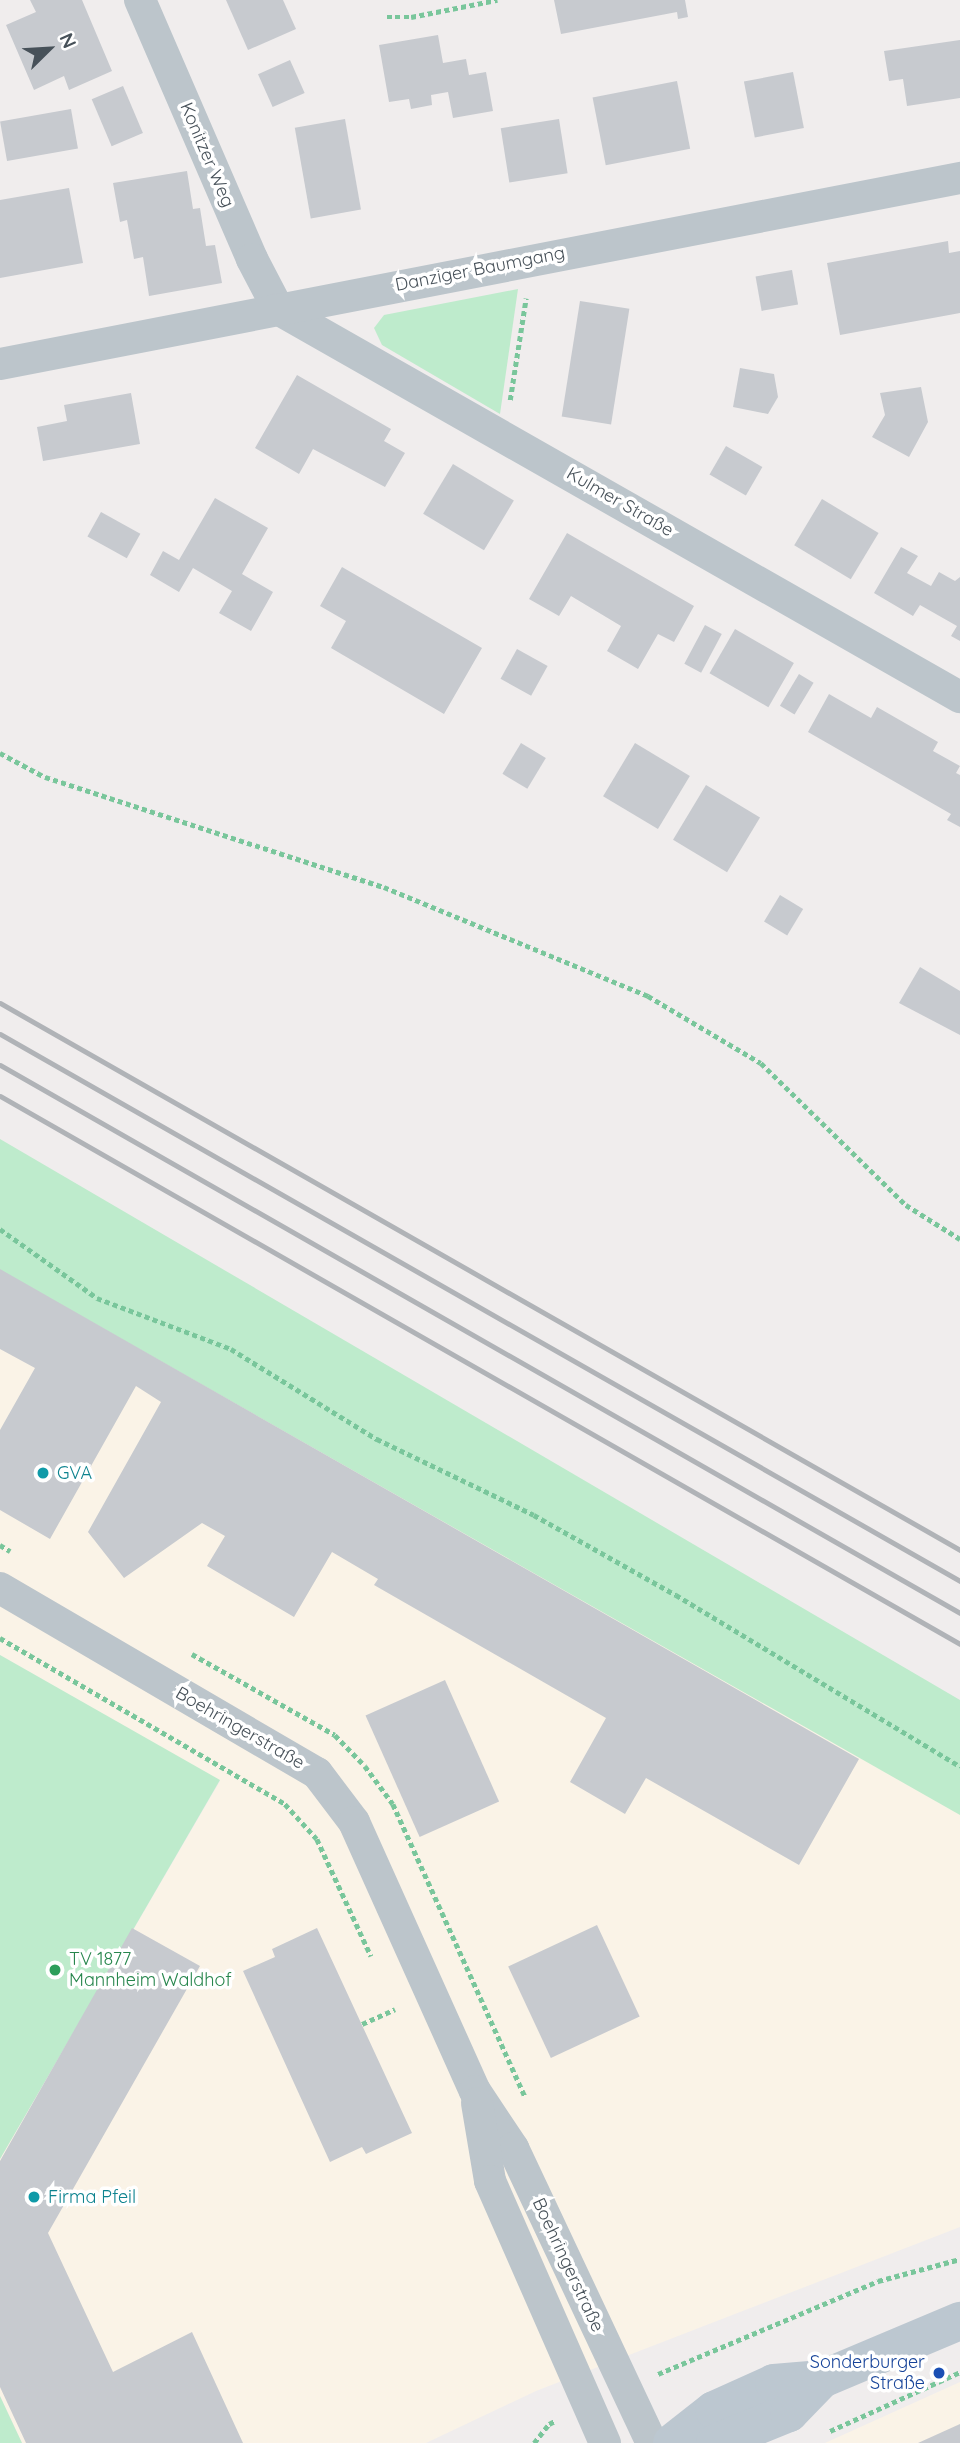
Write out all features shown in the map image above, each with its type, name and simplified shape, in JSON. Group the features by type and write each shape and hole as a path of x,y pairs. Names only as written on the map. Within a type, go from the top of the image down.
{"street":[{"name":"Konitzer Weg","path":"140,0 252,259 278,309"},
{"name":"Danziger Baumgang","path":"0,364 960,178"},
{"name":"Kulmer Straße","path":"278,309 960,697"},
{"name":"Boehringerstraße","path":"0,1588 317,1773 354,1822 475,2091 513,2148 652,2443"},
{"name":"Boehringerstraße","path":"475,2091 490,2181 605,2443"},
{"path":"672,2443 714,2410 774,2382 822,2379 960,2321"},
{"path":"716,2443 789,2413 822,2379"}],"path":[{"path":"387,17 411,17 497,0"},
{"path":"504,436 531,259"},
{"path":"0,752 45,777 384,887 648,996 761,1063 906,1205 960,1239"},
{"path":"0,1229 97,1298 231,1349 377,1439 534,1515 676,1595 960,1766"},
{"path":"0,1638 285,1804 317,1839 372,1960"},
{"path":"389,1996 400,2020"},
{"path":"362,2024 395,2009"},
{"path":"663,2371 878,2281 960,2259"},
{"path":"827,2432 960,2372"},
{"path":"534,2443 549,2424 559,2419"}],"shaded area":[{"path":"0,1159 960,1704 960,2227 536,2391 426,2443 22,2443 0,2396 0,2159 220,1781 0,1655"},
{"path":"960,2382 960,2443 825,2443"}],"green space":[{"path":"518,289 500,414 382,345 374,328 384,315"},
{"path":"0,1139 960,1700 960,1815 0,1270"},
{"name":"TV 1877 Mannheim Waldhof","path":"0,1655 220,1780 0,2159"},
{"path":"0,2396 22,2443 0,2443"}],"building":[{"path":"30,0 82,0 112,71 69,90 64,76 34,90 6,25 36,12"},
{"path":"226,0 283,0 296,29 248,50"},
{"path":"554,0 685,0 688,17 678,19 677,12 561,34"},
{"path":"438,35 443,63 466,59 469,75 486,72 493,111 453,118 448,92 431,95 432,105 411,109 409,99 389,102 379,45"},
{"path":"960,40 960,98 907,106 903,79 889,81 884,51"},
{"path":"290,60 305,93 273,107 258,74"},
{"path":"793,72 804,128 755,137 744,82"},
{"path":"677,81 690,149 606,165 593,97"},
{"path":"123,86 143,133 112,146 92,99"},
{"path":"71,109 78,148 7,161 0,122"},
{"path":"345,119 361,210 311,218 295,128"},
{"path":"559,119 568,173 509,183 501,128"},
{"path":"187,171 193,209 200,208 206,246 215,245 222,283 149,296 143,257 134,259 127,220 120,222 113,183"},
{"path":"69,188 83,263 0,278 0,200"},
{"path":"948,241 949,253 960,251 960,313 840,335 827,263"},
{"path":"792,270 798,304 762,311 756,276"},
{"path":"580,301 629,309 611,424 562,417"},
{"path":"740,368 774,374 778,397 768,414 733,407"},
{"path":"297,375 391,429 384,441 405,453 385,487 313,449 299,474 255,448"},
{"path":"921,387 928,422 909,457 872,437 885,415 880,393"},
{"path":"131,393 140,444 43,461 37,427 67,421 64,405"},
{"path":"726,446 762,467 746,496 710,475"},
{"path":"453,464 514,501 484,550 423,514"},
{"path":"215,498 268,528 242,574 273,592 251,631 219,613 232,591 193,568 179,592 150,575 163,551 179,560"},
{"path":"822,499 879,533 851,579 794,545"},
{"path":"101,512 140,534 127,558 87,536"},
{"path":"567,533 694,606 674,642 658,634 638,669 607,651 621,626 571,596 559,616 529,599"},
{"path":"901,547 918,556 907,573 931,586 939,572 955,581 960,577 960,641 951,636 957,626 920,605 913,616 874,593"},
{"path":"342,567 482,648 444,714 331,648 346,621 320,606"},
{"path":"705,625 722,634 701,673 684,664"},
{"path":"735,629 794,663 768,707 710,673"},
{"path":"517,649 548,666 531,696 501,679"},
{"path":"799,674 814,683 795,714 780,706"},
{"path":"829,694 871,718 877,707 938,742 933,751 960,766 956,773 960,775 960,827 947,820 951,814 808,732"},
{"path":"521,743 546,758 527,789 502,774"},
{"path":"635,743 690,776 658,829 603,796"},
{"path":"706,785 760,817 727,872 673,840"},
{"path":"780,895 803,909 787,935 764,922"},
{"path":"920,967 960,991 960,1035 899,1003"},
{"path":"0,1269 859,1759 799,1865 646,1778 625,1814 570,1782 606,1718 374,1585 378,1579 332,1552 294,1617 207,1566 225,1536 202,1523 124,1578 88,1532 161,1402 136,1386 50,1539 0,1510 0,1430 35,1368 0,1349"},
{"path":"445,1680 499,1802 420,1837 366,1715"},
{"path":"597,1925 640,2017 551,2058 508,1966"},
{"name":"Firma Pfeil","path":"132,1928 200,1966 48,2233 113,2372 192,2332 243,2443 26,2443 0,2387 0,2161"},
{"path":"317,1928 412,2133 366,2154 362,2147 330,2162 243,1971 275,1957 272,1949"},
{"path":"960,2424 960,2443 918,2443"}],"railway":[{"path":"0,1003 960,1550"},
{"path":"0,1034 960,1581"},
{"path":"0,1065 960,1613"},
{"path":"0,1096 960,1644"}],"place":[{"name":"GVA","path":"43,1473"},
{"name":"TV 1877 Mannheim Waldhof","path":"55,1970"},
{"name":"Firma Pfeil","path":"34,2197"},
{"name":"Sonderburger Straße","path":"939,2373"}]}
